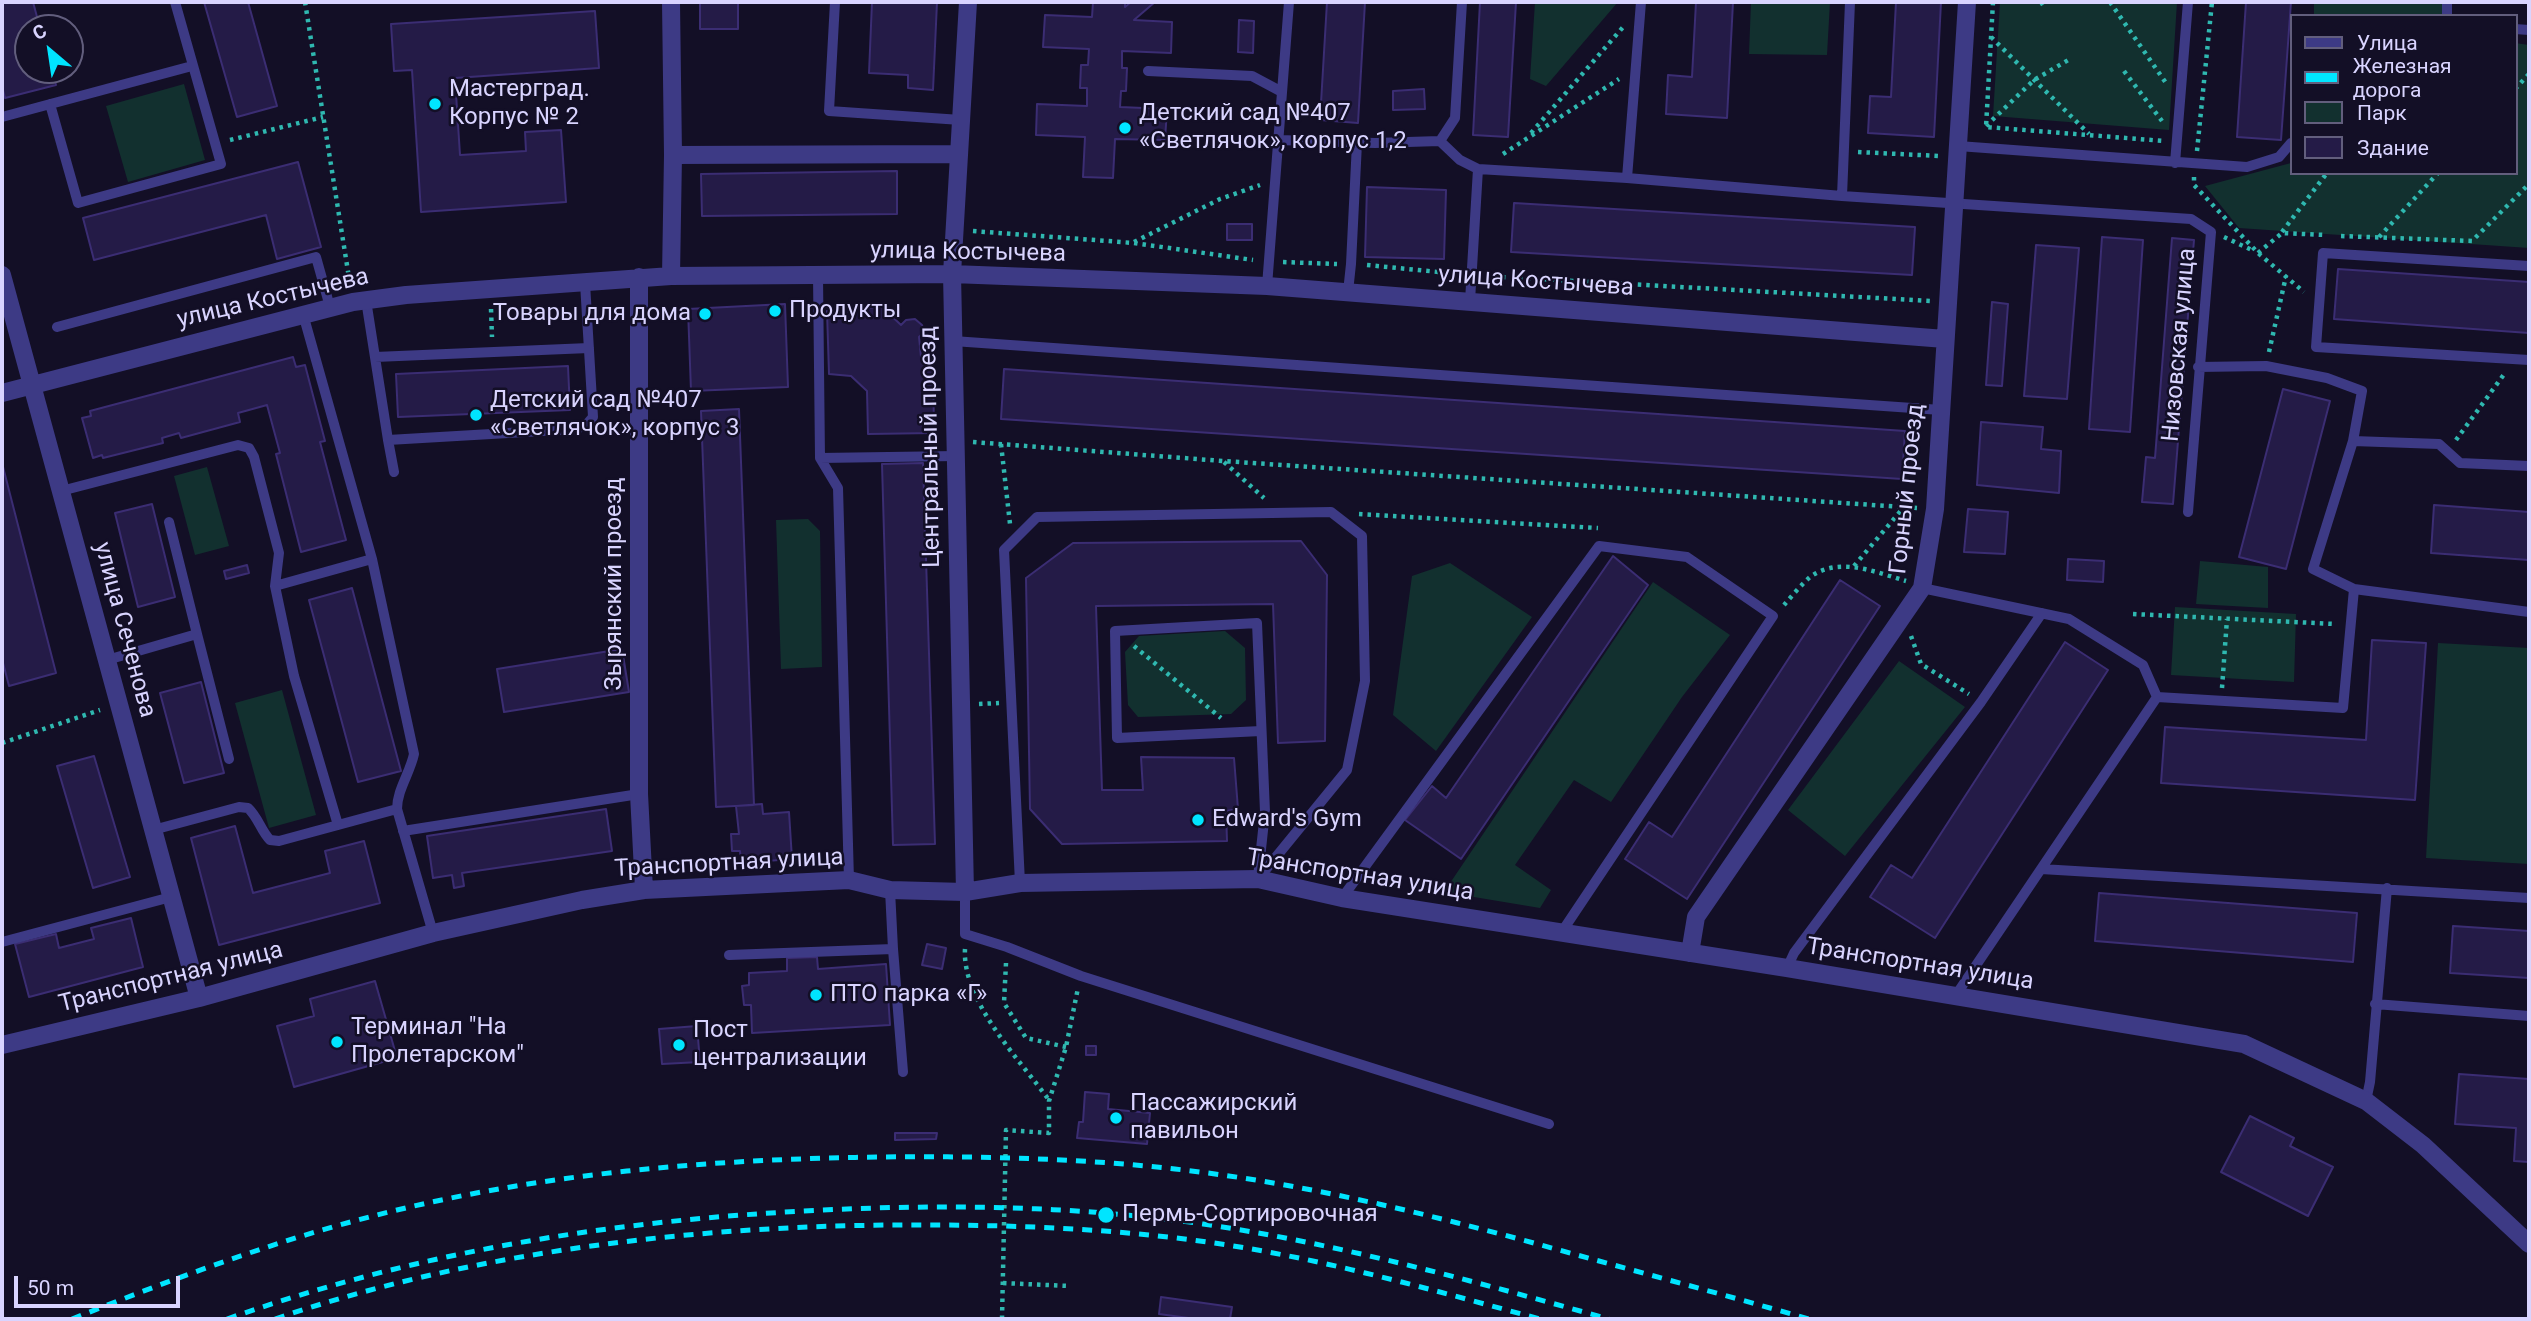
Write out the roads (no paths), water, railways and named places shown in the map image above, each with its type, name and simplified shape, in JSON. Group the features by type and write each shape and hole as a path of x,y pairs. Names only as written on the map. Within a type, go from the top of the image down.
{"street":[{"path":"671,2 671,276"},
{"name":"Центральный проезд","path":"965,892 952,274 968,2"},
{"name":"Горный проезд","path":"1690,953 1696,917 1923,588 1935,509 1967,2"},
{"path":"673,155 959,154"},
{"name":"улица Костычева","path":"2,393 360,301 406,295 671,276 952,274 1267,286 1945,339"},
{"name":"улица Сеченова","path":"2,275 199,998"},
{"name":"Зырянский проезд","path":"639,278 639,794 645,890"},
{"name":"Транспортная улица","path":"2,1045 199,998 433,933 582,900 645,890 849,880 890,890 965,892 1020,883 1258,879 1342,898 1956,995 2244,1044 2366,1101 2423,1145 2529,1244"}],"lane":[{"path":"50,104 78,203 221,164 175,2"},
{"path":"835,2 829,111 961,120"},
{"path":"1267,286 1289,2"},
{"path":"1440,141 1455,118 1462,2"},
{"path":"1842,197 1850,2"},
{"path":"2175,163 2188,2"},
{"path":"1627,178 1641,4"},
{"path":"2,117 192,66"},
{"path":"1148,71 1252,76 1282,92"},
{"path":"1279,140 1356,143 1440,141 1460,160 1478,169 1470,301"},
{"path":"1348,292 1352,264 1356,143"},
{"path":"1958,151 2247,167 2279,157 2290,144"},
{"name":"Низовская улица","path":"1478,169 1627,178 1842,197 2191,219 2211,232 2188,512"},
{"path":"2529,266 2323,253 2316,347 2529,360"},
{"path":"57,327 316,257 330,307"},
{"path":"818,276 820,458 838,488 849,880"},
{"path":"388,440 577,429 587,424 593,417 585,283"},
{"path":"360,301 375,358 394,472"},
{"path":"303,314 373,559 414,754 411,770 399,795 397,809 433,933"},
{"path":"953,341 1941,410"},
{"path":"375,358 589,348"},
{"path":"2198,367 2266,366 2327,378 2362,391 2353,441 2313,569 2354,589 2529,612"},
{"path":"2353,441 2439,444 2460,463 2529,466"},
{"path":"61,491 238,446 249,448 254,457 279,553 275,586 294,676 338,825"},
{"path":"820,458 955,448"},
{"path":"1020,883 1004,550 1037,517 1331,512 1362,536 1365,681 1348,770 1258,879"},
{"path":"169,522 229,759"},
{"path":"1342,898 1599,546 1687,557 1773,616 1561,933"},
{"path":"275,586 373,559"},
{"path":"1923,588 2069,619 2143,665 2157,697"},
{"path":"2157,697 2343,708 2354,589"},
{"path":"1787,968 1794,953 1981,702 2042,613"},
{"path":"1258,879 1265,812 1257,623 1115,631 1117,738 1261,731"},
{"path":"107,660 197,634"},
{"path":"1956,995 2157,697"},
{"path":"403,831 639,794"},
{"path":"153,830 239,807 248,808 254,814 270,840 279,841 397,809"},
{"path":"2041,869 2529,898"},
{"path":"2366,1101 2370,1083 2387,888"},
{"path":"890,890 903,1072"},
{"path":"965,892 965,934 1081,976 1549,1124"},
{"path":"2,942 171,897"},
{"path":"729,956 893,948"},
{"path":"2375,1004 2529,1016"}],"railway":[{"path":"72,1319 190,1274 352,1221 514,1186 574,1177 697,1165 820,1158 918,1157 1101,1162 1226,1175 1327,1193 1478,1228 1809,1319"},
{"path":"227,1319 374,1274 521,1242 595,1231 746,1215 871,1208 966,1207 1108,1213 1255,1232 1408,1265 1609,1319"},
{"path":"275,1319 353,1295 433,1275 596,1245 761,1229 924,1225 1069,1229 1214,1243 1337,1266 1540,1319"}],"place":[{"name":"Мастерград. Корпус № 2","path":"435,104"},
{"name":"Детский сад №407 «Светлячок», корпус 1,2","path":"1125,128"},
{"name":"Продукты","path":"775,311"},
{"name":"Товары для дома","path":"705,314"},
{"name":"Детский сад №407 «Светлячок», корпус 3","path":"476,415"},
{"name":"Edward's Gym","path":"1198,820"},
{"name":"ПТО парка «Г»","path":"816,995"},
{"name":"Терминал \"На Пролетарском\"","path":"337,1042"},
{"name":"Пост централизации","path":"679,1045"},
{"name":"Пассажирский павильон","path":"1116,1118"},
{"name":"Пермь-Сортировочная","path":"1106,1215"}]}
